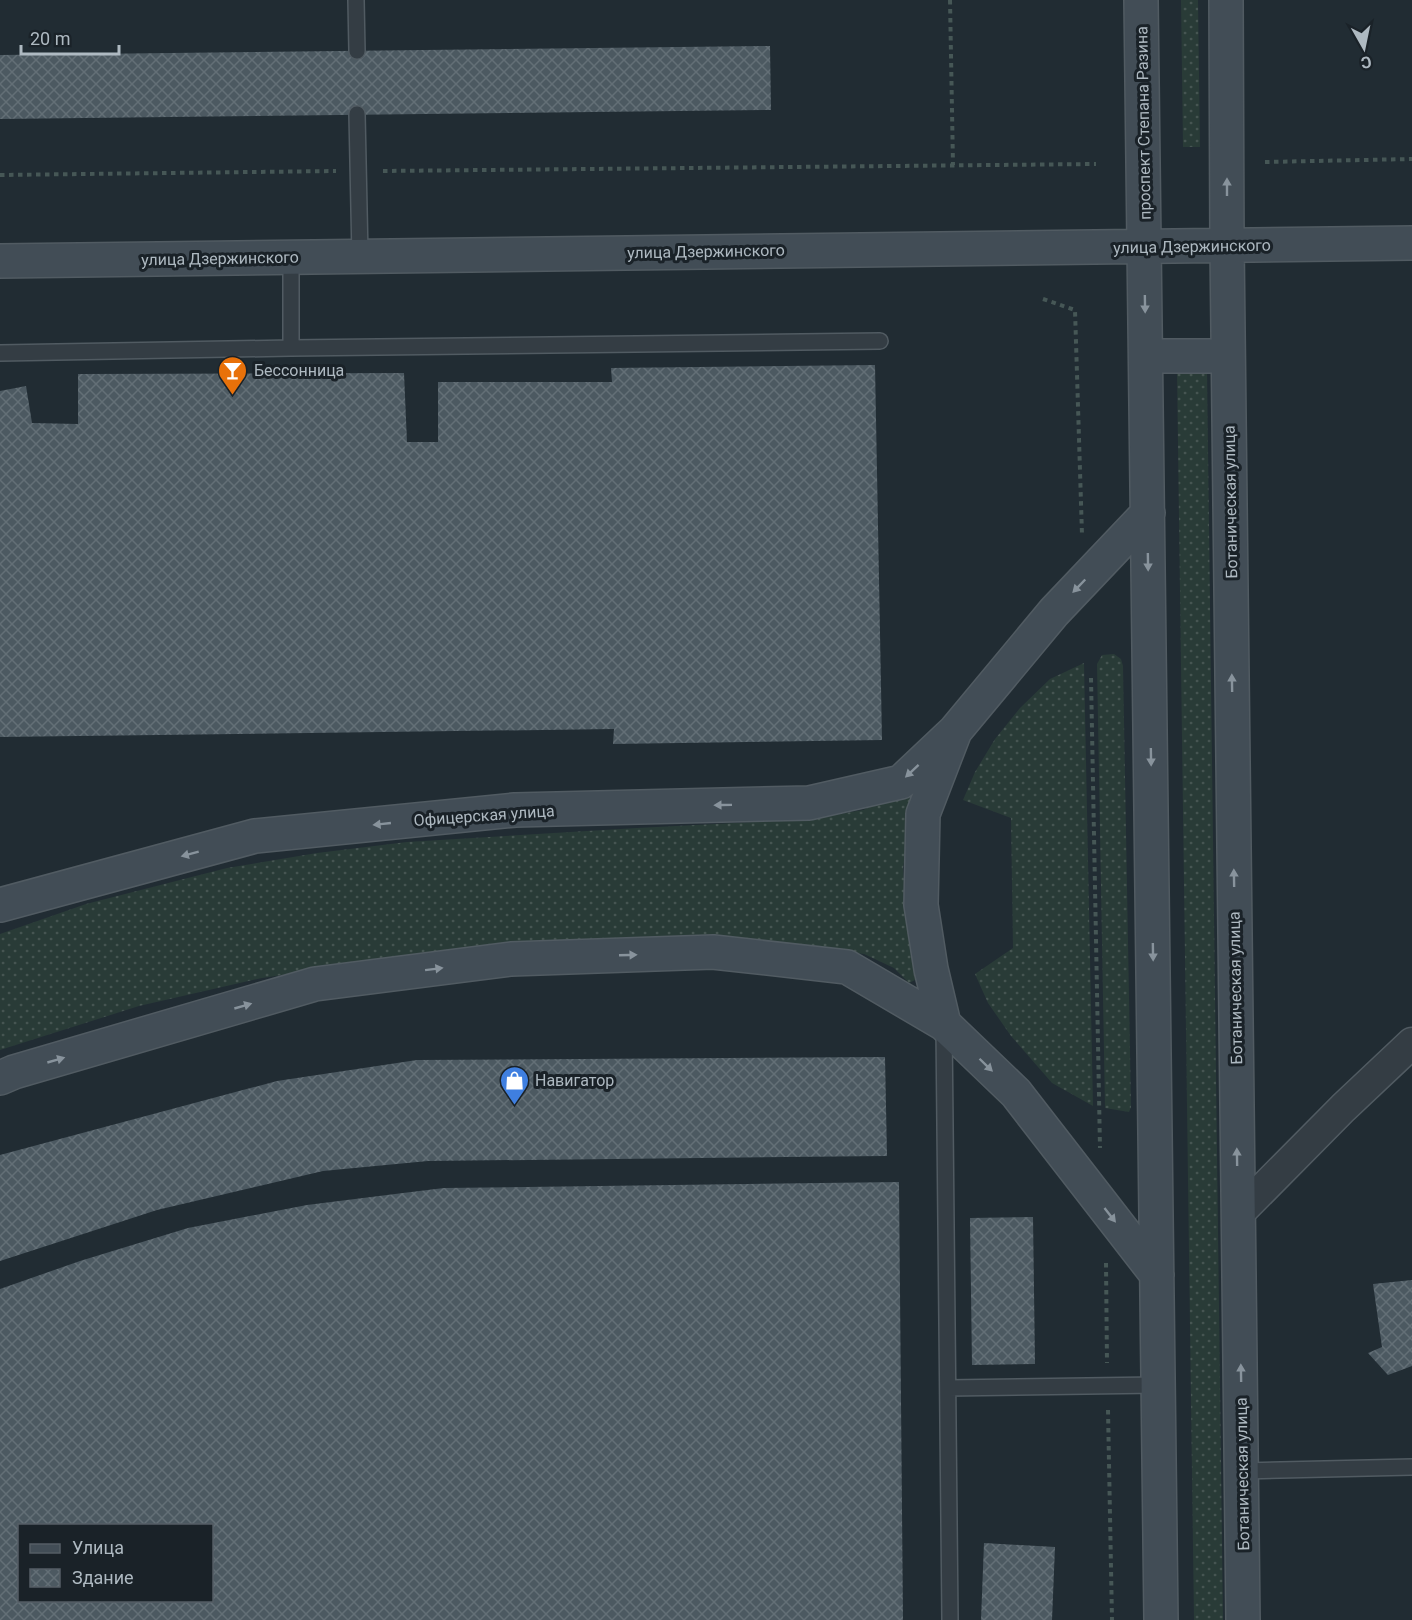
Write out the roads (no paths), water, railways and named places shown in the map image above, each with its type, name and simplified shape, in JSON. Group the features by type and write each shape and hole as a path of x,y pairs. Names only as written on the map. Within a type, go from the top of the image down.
{"main road":[{"name":"проспект Степана Разина","path":"1141,0 1145,246"},
{"path":"1226,0 1227,245"},
{"name":"улица Дзержинского","path":"0,261 1412,243"},
{"name":"Ботаническая улица","path":"1227,245 1244,1620"},
{"path":"1145,246 1161,1620"},
{"path":"1146,356 1228,356"},
{"path":"944,1024 931,969 921,905 923,814 955,731 1054,612 1148,513"},
{"name":"Офицерская улица","path":"0,905 255,836 516,810 809,803 901,782 955,731"},
{"path":"0,1078 315,984 511,959 713,952 847,967 944,1024 1016,1093 1157,1275"}],"street":[{"path":"1238,1214 1342,1108 1412,1043"}],"lane":[{"path":"356,0 357,51"},
{"path":"357,114 360,256"},
{"path":"291,257 291,348"},
{"path":"0,353 880,341"},
{"path":"944,1024 950,1620"},
{"path":"948,1388 1158,1385"},
{"path":"1243,1471 1412,1467"}],"place":[{"name":"Бессонница","path":"233,396"},
{"name":"Навигатор","path":"514,1106"}]}
